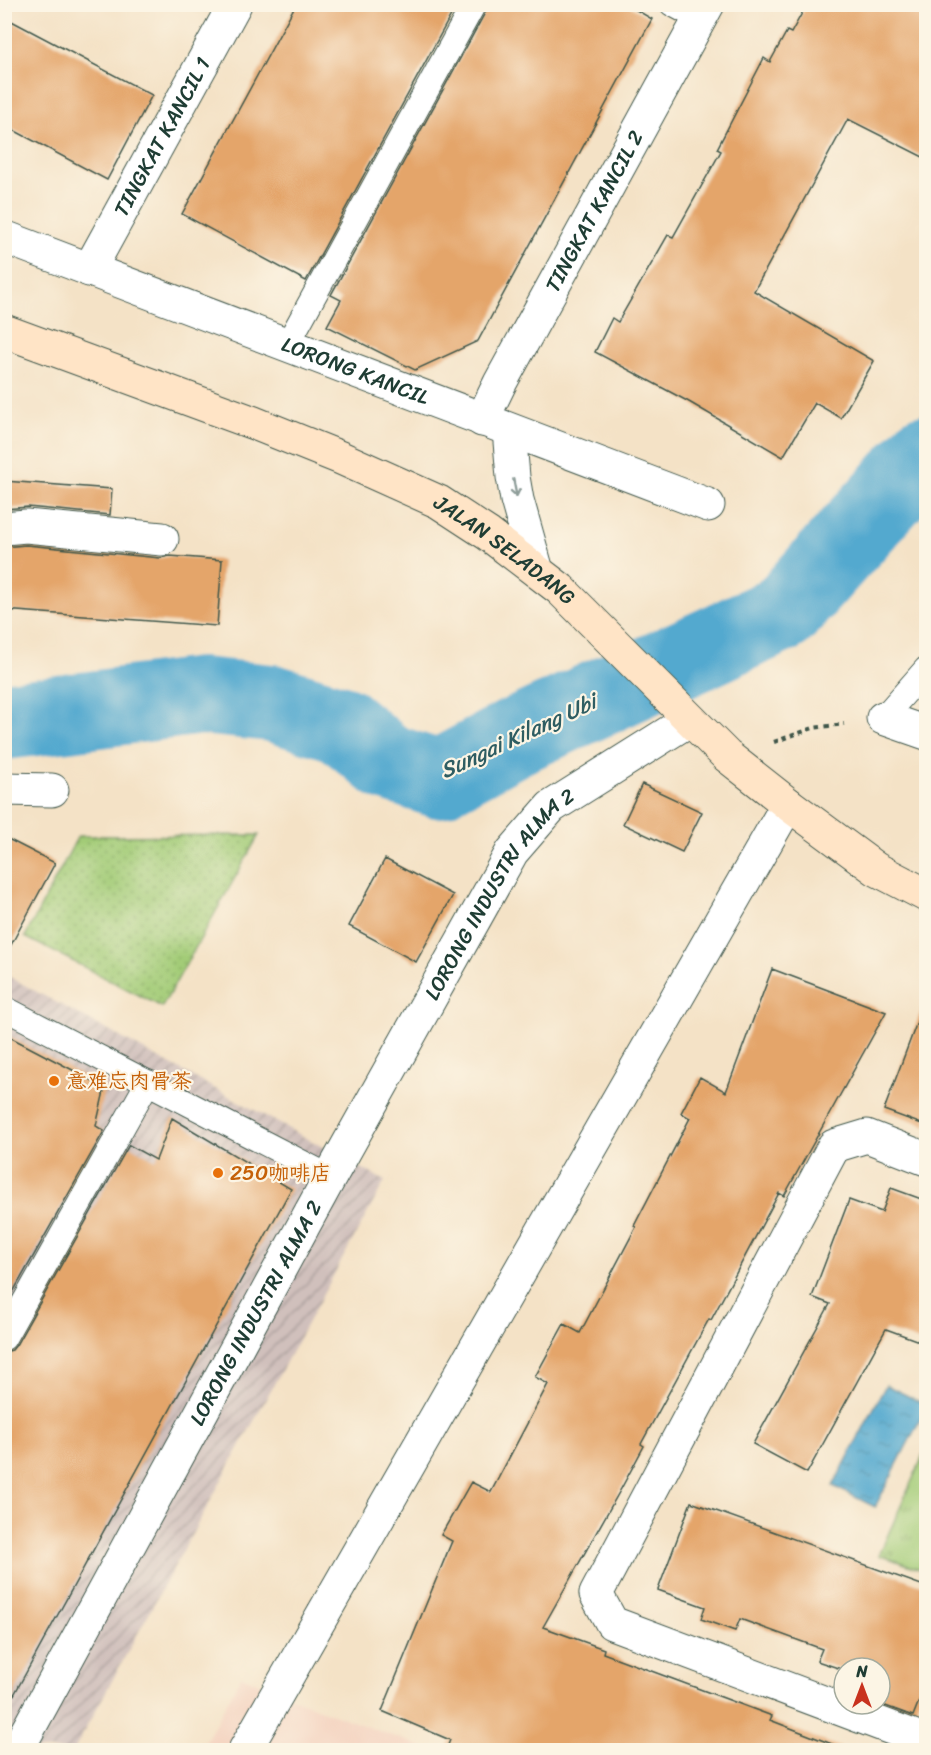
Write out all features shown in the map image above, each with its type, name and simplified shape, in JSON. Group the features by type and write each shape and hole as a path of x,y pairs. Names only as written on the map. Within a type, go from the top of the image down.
{"street":[{"name":"TINGKAT KANCIL 1","path":"88,270 235,4"},
{"name":"TINGKAT KANCIL 2","path":"496,425 500,383 694,9"},
{"name":"LORONG KANCIL","path":"4,237 708,505"},
{"name":"JALAN SELADANG","path":"4,331 254,423 341,458 439,502 488,534 549,580 727,756 876,869 927,895"},
{"path":"496,425 513,477 517,500 549,580"},
{"path":"4,528 26,526 162,539"},
{"name":"LORONG INDUSTRI ALMA 2","path":"17,1750 330,1177 512,852 551,807 689,720"},
{"path":"868,721 927,733"},
{"path":"4,789 52,790"},
{"path":"245,1750 788,804"},
{"path":"927,1159 867,1136 834,1146 596,1594 612,1623 927,1741"}],"lane":[{"path":"287,345 474,4"},
{"path":"868,721 927,669"},
{"path":"4,1008 330,1177"},
{"path":"4,1338 148,1082"}],"path":[{"path":"764,746 813,728 868,721"}],"shaded area":[{"path":"4,974 385,1181 74,1750 5,1750"},
{"path":"241,1676 319,1709 431,1750 201,1750"}],"green space":[{"path":"259,835 162,1007 25,937 78,836"},
{"path":"926,1449 926,1571 879,1555"}],"water":[{"path":"886,1385 926,1405 926,1408 875,1507 833,1486"}],"building":[{"path":"296,4 457,4 306,281 182,214"},
{"path":"488,4 626,4 652,19 478,341 415,370 327,326 341,300 331,295"},
{"path":"807,4 927,4 927,159 848,119 754,291 874,361 841,418 815,403 783,457 689,402 595,352 612,318 618,322 668,235 673,237 721,151 717,149 764,58 770,62 787,31 791,33"},
{"path":"4,17 152,95 107,180 4,125"},
{"path":"4,481 112,489 110,515 28,507 4,509"},
{"path":"26,545 160,558 170,556 222,560 217,626 4,610 4,547"},
{"path":"642,784 702,812 682,852 623,824"},
{"path":"4,837 55,863 4,958"},
{"path":"385,859 453,895 416,962 349,926"},
{"path":"772,969 886,1012 784,1196 779,1193 641,1444 644,1446 622,1487 543,1627 604,1649 603,1653 772,1716 770,1720 842,1748 841,1750 446,1750 450,1740 382,1711 452,1541 441,1535 471,1482 491,1492 548,1384 535,1377 564,1324 580,1333 690,1118 681,1113 700,1077 726,1092"},
{"path":"923,1006 927,1006 927,1126 884,1110"},
{"path":"4,1034 105,1087 96,1126 104,1131 4,1308"},
{"path":"172,1118 291,1189 4,1713 4,1352 12,1350 16,1345 129,1145 156,1160"},
{"path":"891,1188 927,1201 927,1344 886,1329 807,1473 753,1444 830,1304 812,1297 849,1200 882,1212"},
{"path":"691,1502 927,1587 927,1681 913,1716 892,1708 892,1656 832,1656 832,1666 817,1661 822,1649 740,1619 735,1631 701,1619 705,1607 658,1590"}],"waterway":[{"name":"Sungai Kilang Ubi","path":"4,721 201,696 272,703 341,724 387,762 438,779 515,737 783,613 926,453"}],"place":[{"name":"意难忘肉骨茶","path":"54,1081"},
{"name":"250咖啡店","path":"218,1173"}]}
